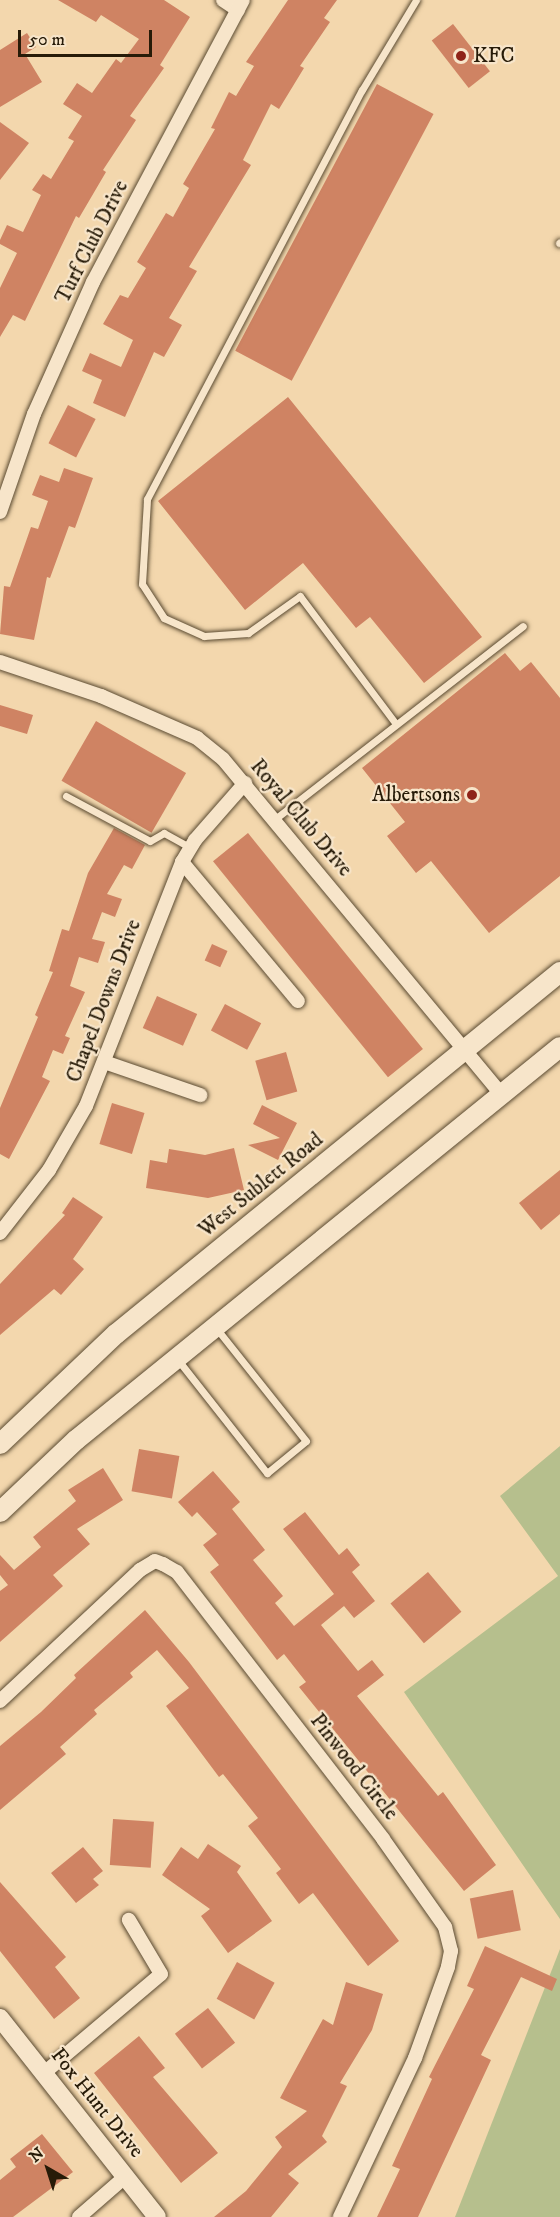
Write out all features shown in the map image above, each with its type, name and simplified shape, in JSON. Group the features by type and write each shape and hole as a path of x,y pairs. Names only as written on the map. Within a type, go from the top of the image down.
{"main road":[{"name":"West Sublett Road","path":"0,1444 116,1334 560,972"},
{"path":"0,1512 76,1440 560,1047"}],"street":[{"path":"223,0 241,5"},
{"name":"Turf Club Drive","path":"0,512 34,414 93,282 241,5"},
{"name":"Royal Club Drive","path":"0,662 100,696 197,738 245,783 466,1048 501,1094"},
{"name":"Chapel Downs Drive","path":"0,1233 49,1170 86,1106 182,862 245,783"},
{"path":"182,862 298,1001"},
{"path":"104,1062 200,1095"},
{"name":"Pinwood Circle","path":"0,1701 140,1570 155,1561 163,1564 177,1572 383,1839 445,1928 451,1951 448,1967 415,2058 340,2217"},
{"path":"44,2073 161,1974 129,1920"},
{"name":"Fox Hunt Drive","path":"0,2018 157,2217"},
{"path":"79,2217 126,2176"}],"lane":[{"path":"396,724 300,597 248,633 204,636 164,618 142,584 147,499 362,90 416,0"},
{"path":"275,819 523,626"},
{"path":"66,796 150,841 164,833 191,848"},
{"path":"177,1358 267,1473 306,1440 216,1327"}],"green space":[{"path":"560,1446 560,1919 404,1692 558,1576 500,1496"},
{"path":"560,1949 560,2217 455,2217"}],"building":[{"path":"58,0 164,0 190,17 160,65 164,68 130,116 136,120 103,170 106,172 79,218 76,216 25,321 13,315 0,337 0,288 17,253 0,244 0,240 7,225 23,232 41,195 32,190 43,174 51,179 74,141 68,138 82,116 63,104 77,83 92,93 116,59 121,63 139,39 101,15 96,22"},
{"path":"288,0 337,0 324,18 330,22 300,66 304,68 279,109 271,104 243,160 251,165 189,267 197,271 169,318 182,325 164,357 154,352 125,417 93,403 102,380 82,371 90,353 121,367 133,340 103,324 120,295 128,298 146,268 137,262 166,213 173,217 189,188 183,184 215,129 211,128 229,92 236,96 254,66 246,62"},
{"name":"KFC","path":"453,24 490,71 469,88 432,41"},
{"path":"27,33 36,47 25,54 42,82 0,107 0,50"},
{"path":"377,84 434,114 292,381 235,351"},
{"path":"0,122 29,143 0,180"},
{"path":"288,397 482,637 424,683 370,617 356,628 303,563 245,610 158,501"},
{"path":"68,405 96,419 76,457 48,443"},
{"path":"64,468 93,478 75,528 69,526 50,578 47,577 34,640 0,634 4,586 10,587 31,527 38,529 48,501 32,495 40,475 59,482"},
{"name":"Albertsons","path":"505,653 520,671 531,662 560,698 560,876 489,933 431,861 416,873 387,836 405,822 362,768"},
{"path":"0,705 33,715 27,734 0,726"},
{"path":"96,721 186,773 152,833 62,781"},
{"path":"114,828 145,845 132,869 124,865 107,894 122,899 115,917 102,912 92,939 105,942 98,963 79,957 70,986 85,992 65,1036 70,1038 63,1054 53,1050 42,1077 50,1081 9,1159 0,1154 0,1108 38,1017 35,1015 53,972 49,971 62,929 69,931 88,873"},
{"path":"248,833 423,1049 388,1077 213,861"},
{"path":"212,944 228,951 220,967 205,960"},
{"path":"157,996 197,1014 183,1046 143,1028"},
{"path":"225,1004 261,1023 247,1050 211,1030"},
{"path":"286,1052 297,1091 267,1100 255,1061"},
{"path":"112,1103 145,1113 132,1154 99,1144"},
{"path":"262,1105 297,1123 278,1160 248,1145 280,1138 253,1124"},
{"path":"234,1148 244,1190 208,1198 146,1188 150,1160 167,1163 169,1149 205,1155"},
{"path":"560,1170 560,1214 541,1230 519,1203"},
{"path":"73,1197 103,1217 73,1259 84,1269 61,1295 54,1289 0,1335 0,1284 65,1215 62,1213"},
{"path":"139,1449 179,1456 172,1498 132,1491"},
{"path":"103,1468 123,1500 77,1529 90,1544 53,1575 63,1586 0,1642 0,1591 8,1585 0,1575 0,1555 14,1570 41,1547 33,1537 76,1501 68,1490"},
{"path":"213,1471 240,1502 232,1509 265,1550 253,1560 283,1596 275,1603 294,1626 334,1594 283,1529 305,1512 339,1555 347,1548 360,1565 352,1572 375,1601 354,1618 344,1606 321,1625 358,1671 372,1660 384,1675 357,1696 438,1796 443,1792 496,1865 464,1891 299,1687 306,1682 284,1654 277,1660 210,1572 219,1565 203,1545 217,1534 197,1512 192,1517 178,1502"},
{"path":"428,1572 461,1612 424,1643 390,1603"},
{"path":"145,1610 189,1662 399,1941 368,1966 313,1893 299,1904 276,1873 281,1869 248,1826 258,1818 223,1774 219,1777 166,1706 189,1688 157,1650 130,1673 133,1677 94,1710 97,1714 60,1747 66,1754 0,1810 0,1746 41,1712 76,1678 74,1675"},
{"path":"113,1819 154,1822 151,1868 110,1865"},
{"path":"208,1844 241,1866 237,1872 272,1921 228,1953 201,1916 210,1909 162,1875 181,1847 198,1859"},
{"path":"83,1847 103,1871 93,1879 99,1885 76,1903 51,1873"},
{"path":"0,1882 66,1957 55,1967 80,1998 54,2019 0,1951"},
{"path":"513,1890 521,1930 478,1939 470,1898"},
{"path":"485,1946 557,1979 552,1991 521,1977 481,2055 491,2060 418,2217 377,2217 400,2169 392,2166 432,2079 429,2077 474,1989 467,1986"},
{"path":"237,1962 275,1983 254,2020 217,1999"},
{"path":"346,1982 383,1994 372,2030 340,2083 347,2086 322,2136 327,2142 288,2174 299,2183 271,2217 214,2217 246,2191 282,2147 275,2137 307,2111 280,2098 323,2019 333,2025"},
{"path":"208,2008 235,2043 202,2069 175,2034"},
{"path":"139,2036 165,2068 153,2077 218,2153 181,2183 94,2073"},
{"path":"42,2134 73,2172 13,2217 0,2217 0,2180 16,2167 10,2159"}],"place":[{"name":"KFC","path":"461,56"},
{"name":"Albertsons","path":"472,795"}]}
